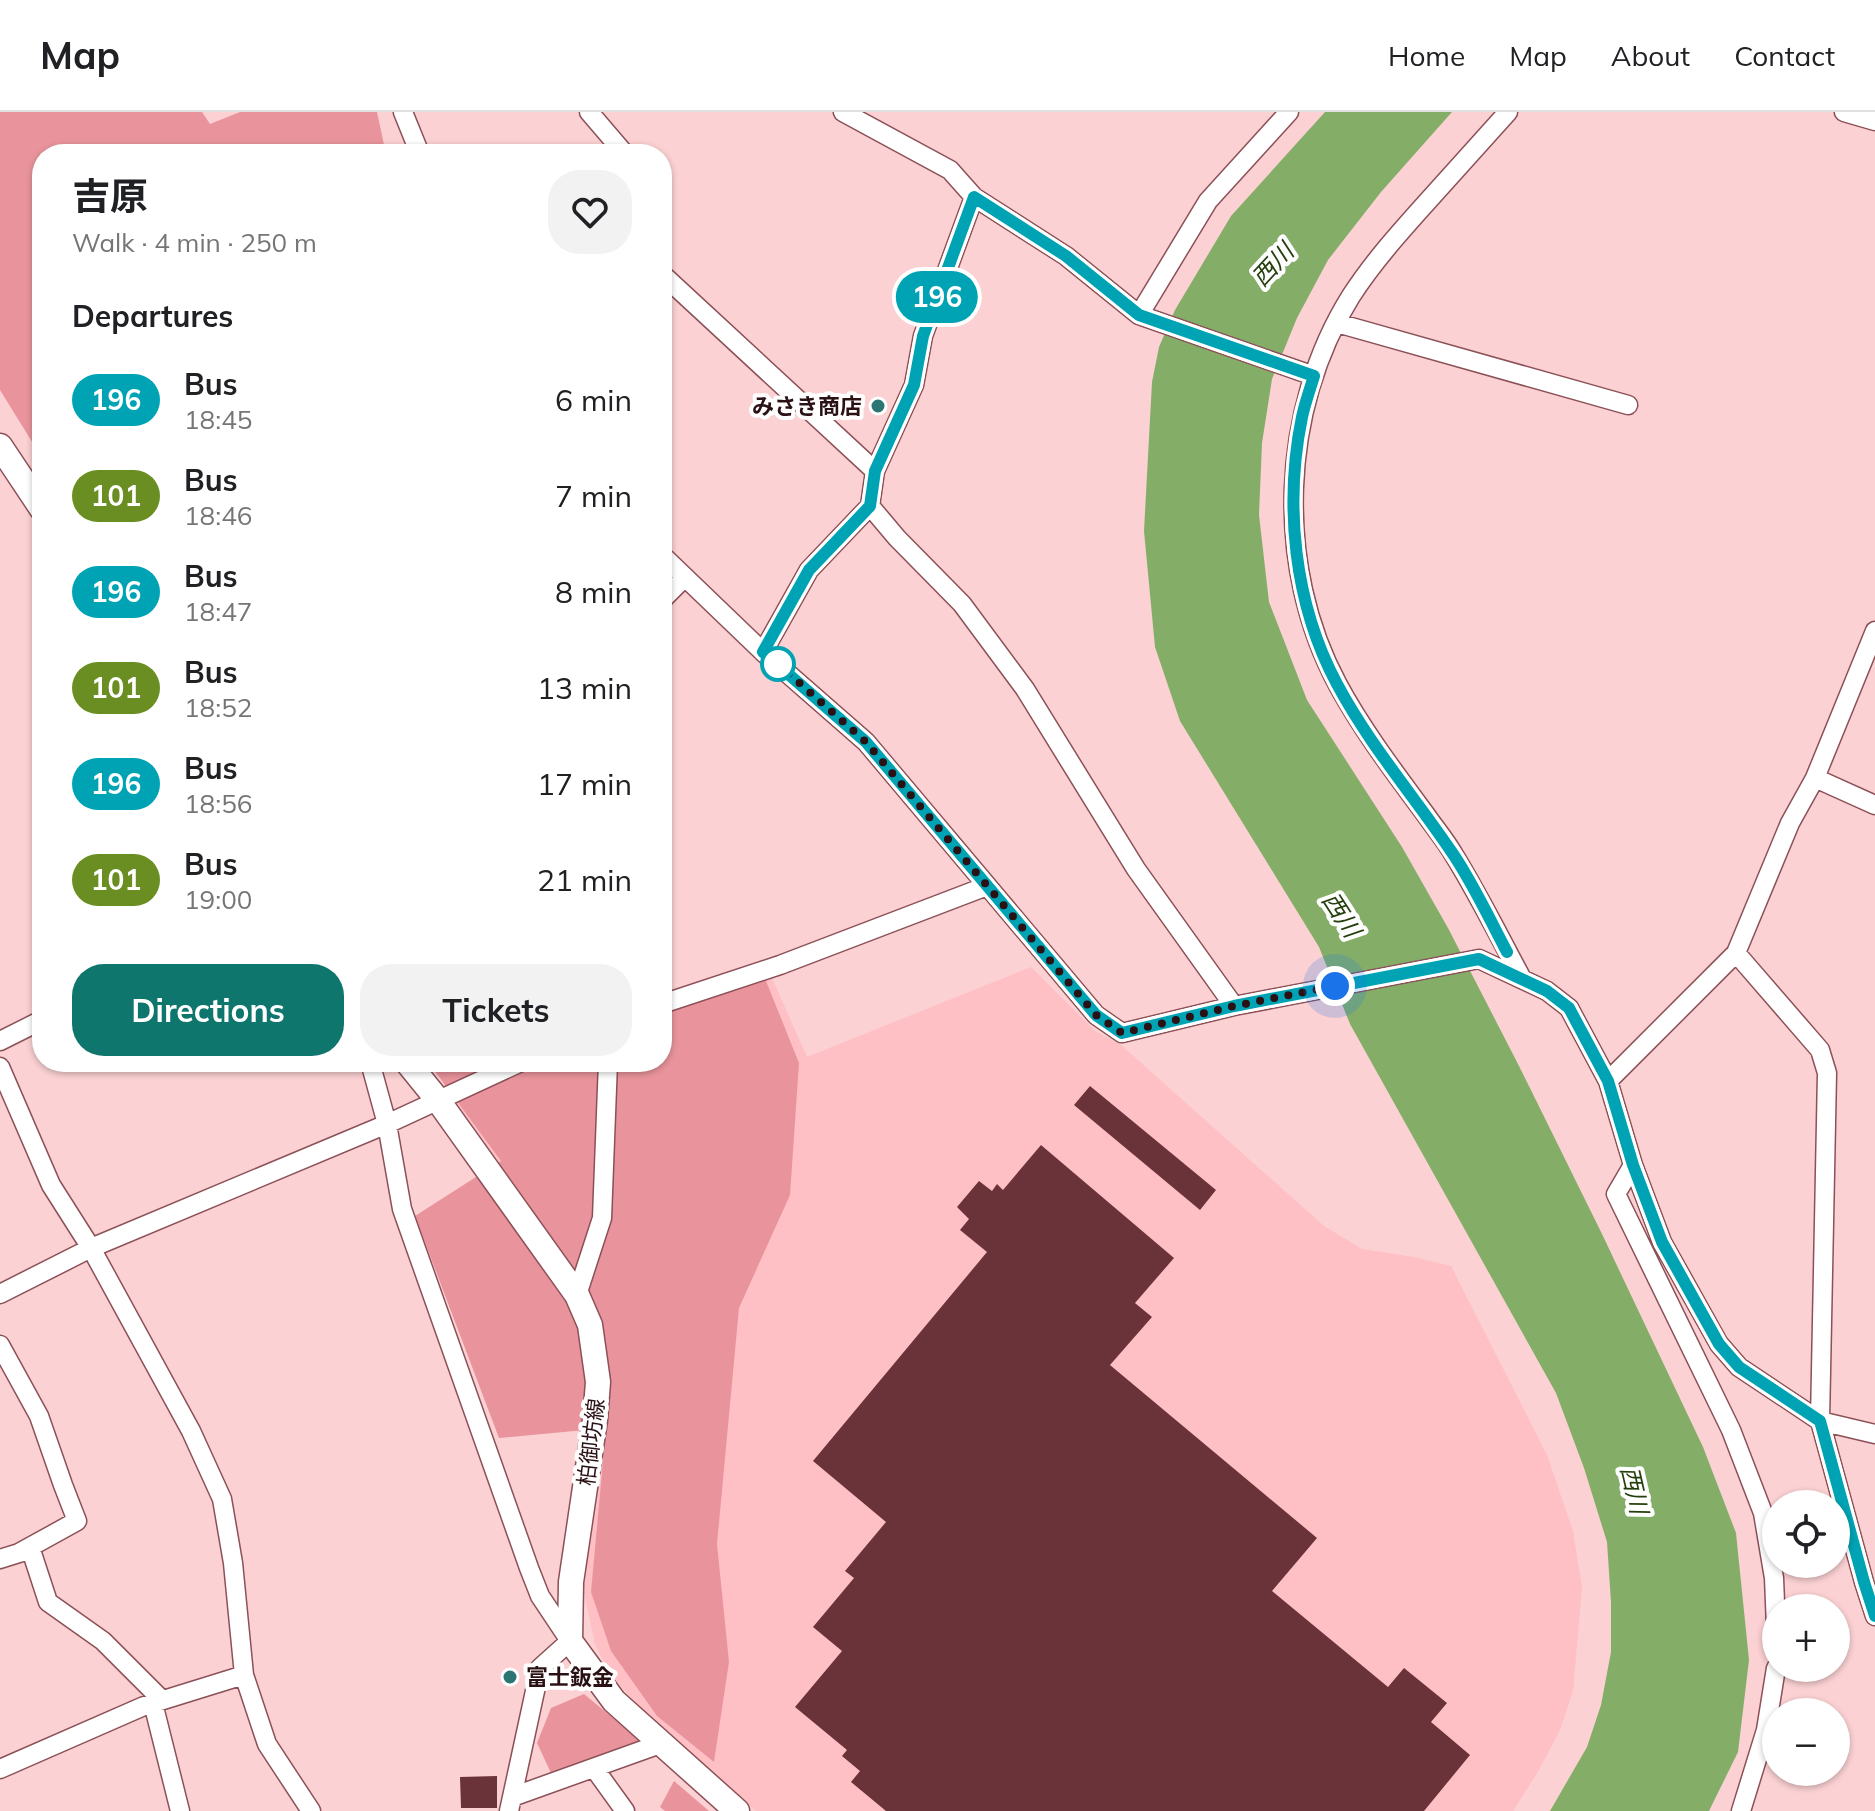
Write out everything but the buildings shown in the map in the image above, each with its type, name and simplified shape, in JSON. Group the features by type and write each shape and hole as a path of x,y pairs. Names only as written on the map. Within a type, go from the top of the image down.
{"main road":[{"path":"0,446 32,494"},
{"name":"柏御坊線","path":"415,1072 577,1295 590,1325 598,1382 571,1582 570,1641"},
{"path":"570,1641 614,1701 737,1811"}],"street":[{"path":"403,112 416,144"},
{"path":"589,112 616,144"},
{"path":"843,112 950,170 974,197 1066,256 1145,317 1314,376"},
{"path":"1145,317 1208,201 1289,112"},
{"path":"1508,112 1396,236 1349,299 1324,348 1302,414 1293,503 1297,554 1309,612 1337,683 1373,742 1453,854 1521,977"},
{"path":"1844,112 1875,121"},
{"path":"763,652 809,570 870,506 875,471 914,385 923,336 974,197"},
{"path":"672,283 875,471"},
{"path":"1337,323 1628,405"},
{"path":"870,506 962,604 1016,676 1136,869 1234,1006"},
{"path":"672,565 763,652 866,742 1096,1015 1122,1033 1234,1006 1479,959 1547,991 1569,1008 1608,1081 1633,1165 1662,1242 1719,1344 1739,1367 1820,1421 1875,1434"},
{"path":"672,590 685,577"},
{"path":"1608,1081 1736,953 1790,823 1815,778 1875,631"},
{"path":"1815,778 1875,805"},
{"path":"672,1001 780,965 987,886"},
{"path":"1736,953 1820,1050 1827,1073 1820,1421 1875,1616"},
{"path":"0,1041 32,1025"},
{"path":"0,1067 51,1185 91,1248 191,1431 222,1499 233,1563 244,1675 267,1744 311,1811"},
{"path":"373,1072 387,1124 402,1209 529,1568 540,1596 570,1641 540,1668 510,1804"},
{"path":"0,1294 91,1248 387,1124 498,1072"},
{"path":"577,1295 602,1218 608,1072"},
{"path":"1633,1165 1616,1194 1731,1430 1763,1513 1775,1594"},
{"path":"0,1345 39,1416 77,1521 19,1553 0,1559"},
{"path":"30,1547 48,1602 103,1641 157,1702 180,1811"},
{"path":"0,1769 157,1702 244,1675"},
{"path":"1741,1811 1766,1730 1774,1682"},
{"path":"510,1804 660,1744"},
{"path":"594,1768 625,1811"}],"shaded area":[{"path":"0,112 202,112 210,124 240,112 377,112 384,144 32,144 32,442 0,390"},
{"path":"1031,967 1095,1031 1121,1045 1324,1226 1362,1249 1451,1266 1547,1455 1573,1531 1582,1588 1573,1691 1560,1730 1513,1811 756,1811 671,1740 633,1701 608,1670 595,1644 581,1559 604,1417 448,1100 606,1072 672,1072 672,1014 771,976 807,1057"},
{"path":"764,976 799,1063 790,1195 739,1308 717,1544 729,1662 714,1762 657,1716 611,1651 591,1592 606,1428 499,1438 415,1216 501,1161 435,1072 672,1072 672,1009"},
{"path":"584,1694 642,1742 551,1773 537,1743 551,1708"},
{"path":"674,1781 709,1811 665,1811 660,1807"}],"water":[{"name":"西川","path":"1325,112 1452,112 1381,192 1328,260 1297,318 1272,379 1262,443 1259,515 1269,602 1307,700 1402,847 1448,928 1519,1066 1703,1447 1736,1533 1749,1660 1738,1752 1709,1811 1550,1811 1587,1747 1601,1705 1611,1652 1607,1542 1584,1468 1556,1393 1350,1024 1319,947 1180,721 1155,647 1144,531 1152,382 1159,347 1175,310 1231,216"}],"bus line":[{"name":"196","path":"1507,952 1453,854 1373,742 1337,683 1318,639 1300,569 1293,503 1302,414 1314,376 1139,315 1066,256 974,197 923,336 914,385 875,471 870,506 809,570 763,652 866,742 1096,1015 1122,1033 1234,1006 1479,959 1547,991 1569,1008 1608,1081 1633,1165 1662,1242 1719,1344 1739,1367 1820,1421 1875,1616"}],"place":[{"name":"みさき商店","path":"878,406"},
{"name":"富士鈑金","path":"510,1677"}],"route":[{"path":"778,664 866,742 1096,1015 1122,1033 1335,986"}]}
